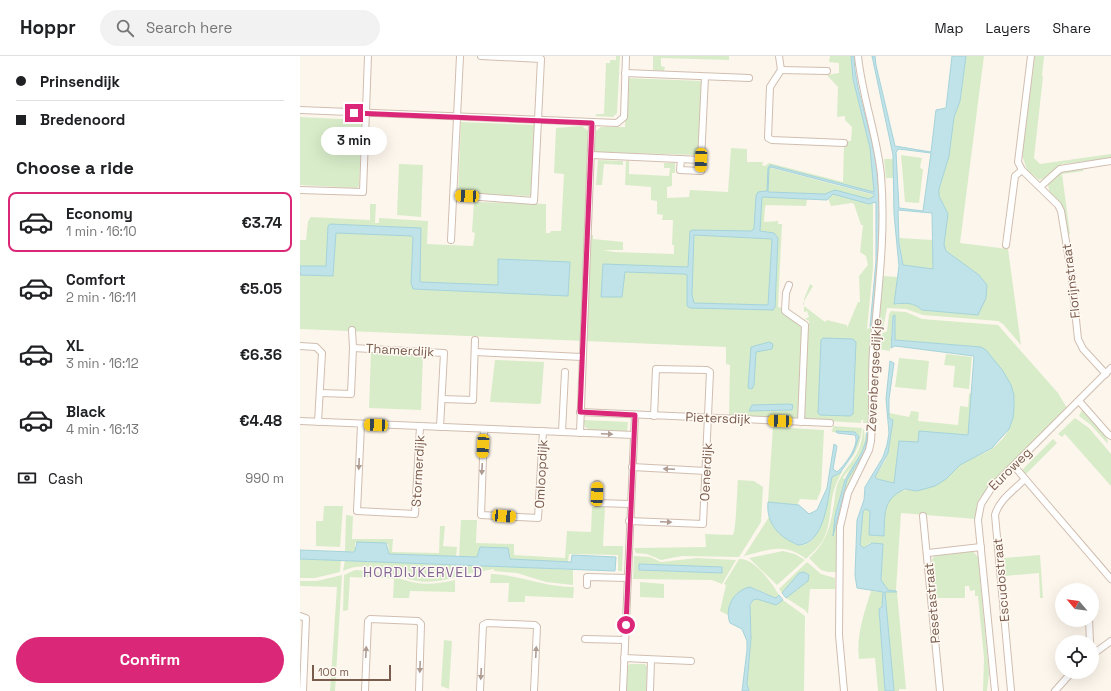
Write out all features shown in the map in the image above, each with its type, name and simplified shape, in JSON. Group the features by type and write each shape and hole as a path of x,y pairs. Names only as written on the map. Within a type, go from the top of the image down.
{"street":[{"path":"300,190 363,192 368,56"},
{"path":"452,240 460,56"},
{"path":"454,195 534,200 541,59 481,56"},
{"path":"300,110 367,114 618,123 624,118 626,56"},
{"path":"779,56 781,70 770,86 768,138 772,140 844,143"},
{"name":"Zevenbergsedijkje","path":"844,691 839,635 840,527 848,493 869,450 871,441 873,358 882,258 882,210 879,155 860,72 858,56"},
{"path":"1006,245 1015,176 1022,170 1018,162 1018,153 1031,56"},
{"path":"781,70 827,71"},
{"path":"625,73 749,78"},
{"path":"681,159 680,170 701,172 705,77"},
{"path":"580,433 592,123"},
{"path":"590,155 701,160"},
{"path":"1040,187 1060,169 1111,161"},
{"name":"Florijnstraat","path":"1022,170 1058,205 1063,216 1078,339 1083,349 1106,374"},
{"path":"789,284 786,293 785,311 806,325 801,422"},
{"name":"Thamerdijk","path":"320,393 351,394 353,348 352,330"},
{"path":"442,399 473,400 475,340"},
{"path":"300,346 316,347 322,353 318,422"},
{"name":"Thamerdijk","path":"353,348 444,352 440,427"},
{"path":"475,352 582,357"},
{"name":"Oenerdijk","path":"630,521 703,524 710,372 707,370 656,368 654,416"},
{"name":"Euroweg","path":"995,691 978,514 981,504 987,492 1111,368"},
{"path":"562,432 565,372"},
{"path":"1079,401 1111,436"},
{"name":"Pietersdijk","path":"580,412 830,423"},
{"path":"623,691 635,415"},
{"path":"300,421 361,425 634,435"},
{"name":"Stormerdijk","path":"361,425 357,511 415,514 420,427"},
{"name":"Omloopdijk","path":"484,430 481,515 531,518 538,518 543,432"},
{"path":"1014,466 1111,579"},
{"path":"632,467 706,471"},
{"name":"Escudostraat","path":"1011,691 995,515 1000,504 1025,479"},
{"path":"597,484 596,503 630,504"},
{"name":"Pesetastraat","path":"923,516 928,553 940,691"},
{"path":"928,553 981,547"},
{"path":"587,586 587,577 627,578"},
{"path":"300,616 306,618 303,691"},
{"path":"364,691 368,621 370,619 418,621 421,624 419,691"},
{"path":"480,691 483,625 487,623 535,625 537,627 534,691"},
{"path":"585,639 625,640"},
{"path":"1099,650 1111,642"},
{"path":"624,658 691,661"},
{"path":"650,691 651,660"},
{"name":"Euroweg","path":"991,691 993,672"},
{"path":"1055,691 1066,679"}],"green space":[{"path":"616,56 620,56 617,113 613,117 595,116 597,114 604,114 606,63 610,63 610,60 616,60"},
{"path":"653,56 729,56 729,60 661,58 661,66 665,67 664,71 653,70"},
{"path":"830,56 851,56 853,79 870,148 874,192 771,165 768,167 874,195 871,199 848,198 869,204 873,202 873,268 867,329 872,327 874,311 878,249 878,202 880,202 880,262 874,331 870,331 873,333 870,387 871,419 868,423 863,423 863,421 867,421 861,420 861,423 808,420 798,418 796,420 743,418 742,415 729,415 730,365 726,364 726,347 300,329 300,240 306,240 308,221 311,217 370,220 370,204 376,204 375,223 379,223 379,218 428,221 427,244 473,246 475,233 472,232 474,202 546,204 546,233 550,233 551,231 561,231 564,174 554,173 556,128 582,126 588,131 584,234 593,235 593,239 623,242 623,250 603,250 614,252 674,254 674,245 672,245 673,220 662,220 663,215 657,214 657,201 651,200 651,187 625,185 626,161 629,161 629,174 669,176 670,168 664,168 664,163 675,163 675,173 672,173 672,186 667,187 667,198 689,197 690,190 728,192 731,148 747,149 747,162 763,162 762,165 765,166 769,163 843,182 844,146 848,141 851,141 852,127 845,120 845,116 837,117 838,87 827,75 839,73 839,63 829,62","holes":["828,198 831,206 852,203 854,204 861,225 863,225 860,252 866,256 868,265 859,276 860,302 858,302 847,328 847,325 827,320 825,322 804,306 804,312 807,311 809,317 805,319 809,321 809,325 802,325 787,315 785,316 783,308 778,307 782,224 778,224 778,221 764,222 765,207 766,205 806,206 807,199"]},
{"path":"966,56 984,56 960,243 1008,249 1021,345 1003,324 998,321 923,315 906,309 887,308 883,329 877,329 883,276 897,277 896,305 907,302 922,310 978,315 987,285 979,275 946,251 944,244 948,214 939,196 939,189 949,156 954,117 960,101"},
{"path":"1035,56 1044,56 1034,158 1040,164 1111,154 1111,158 1062,164 1043,179 1039,180 1027,170 1022,155"},
{"path":"627,78 702,81 699,152 696,155 594,152 596,131 601,127 625,127"},
{"path":"300,117 362,120 359,186 357,188 300,185"},
{"path":"461,122 535,125 531,196 458,194"},
{"path":"901,155 922,158 920,167 923,170 919,203 905,202"},
{"path":"884,159 893,159 894,178 886,178"},
{"path":"598,160 623,161 623,165 604,164 602,185 596,185"},
{"path":"399,164 423,165 421,217 397,215"},
{"path":"1082,168 1084,171 1062,174 1070,234 1068,234 1064,211 1049,191 1048,184 1059,173"},
{"path":"899,238 933,240 933,269 903,265"},
{"path":"810,284 813,286 804,301"},
{"path":"891,311 906,312 922,319 998,325 1058,393 1067,408 982,495 977,503 976,519 901,513 897,592 888,591 881,580 883,546 870,543 864,548 860,545 863,512 865,509 870,511 869,535 884,536 887,507 892,496 897,492 944,480 960,465 993,448 1006,434 1013,418 1014,409 1011,391 1006,378 993,358 981,347 895,340 893,316 890,351 877,349 877,336 887,331 889,314"},
{"path":"371,352 423,354 421,410 369,408"},
{"path":"946,354 972,357 969,389 953,387 955,366 944,365"},
{"path":"899,358 929,361 926,390 895,387"},
{"path":"495,360 544,362 541,403 490,402"},
{"path":"972,392 968,435 919,431 918,442 899,442 895,483 877,479 875,477 885,461 889,447 889,413 909,417 911,411 919,412 918,421 958,425 960,406 968,407 969,394"},
{"path":"1082,410 1107,438 1108,444 1091,425 1079,416"},
{"path":"1075,418 1089,428 1111,454 1111,486 1065,434 1062,437 1058,434"},
{"path":"583,420 628,422 627,432 590,430 585,427"},
{"path":"833,426 862,428 859,444 849,462 855,449 857,434 832,432"},
{"path":"773,427 824,430 821,490 817,500 800,499 797,505 768,502"},
{"path":"863,428 865,434 864,441 866,429 869,428 869,441 838,527 836,552 837,572 821,570 809,558 820,546 827,534 837,485 857,453 862,438","holes":["867,430 867,445 847,480 833,535 835,516 845,480 862,452 866,441","852,466 845,479 843,478"]},
{"path":"1053,439 1057,443 1025,475 1022,470"},
{"path":"845,468 835,487 828,526 823,540 806,559 798,554 783,549 769,550 744,556 769,517 772,524 778,531 791,542 801,545 810,542 817,534 822,523 832,477 840,473"},
{"path":"738,480 754,481 763,487 761,522 739,557 682,556 661,560 647,554 636,553 634,548 706,547 705,534 733,535 736,518"},
{"path":"324,506 343,506 340,547 316,546 316,521 323,521"},
{"path":"592,507 605,507 603,546 623,546 622,571 618,571 618,555 569,554 568,562 510,559 508,548 480,547 477,557 459,557 461,520 477,520 476,543 514,544 514,555 565,558 567,531 591,532"},
{"path":"346,515 353,516 352,539 393,539 392,552 439,553 440,526 445,526 443,546 457,547 456,557 389,554 388,544 355,543 355,551 345,552"},
{"path":"783,551 795,554 805,560 777,585 749,558"},
{"path":"973,551 978,557 989,674 987,691 983,691 984,658 978,596 975,596 975,590 970,591 969,586 965,586 965,598 934,598 932,559 935,556"},
{"path":"1040,555 1043,598 1040,598 1039,573 1005,576 1004,558"},
{"path":"634,556 650,557 661,562 697,558 736,560 722,584 712,580 633,579","holes":["639,564 722,568 722,573 639,570"]},
{"path":"300,559 341,560 340,572 315,578 300,578"},
{"path":"739,559 751,562 757,567 772,584 779,595 776,598 754,588 729,610 728,615 720,611 726,585 724,584"},
{"path":"345,560 456,564 455,577 424,582 412,580 375,568 359,567 343,571"},
{"path":"807,562 821,574 835,578 835,589 810,589 808,614 805,610 786,598 804,584 809,578 799,573 782,593 779,589"},
{"path":"458,564 573,570 573,585 546,582 517,573 494,571 494,569 461,575"},
{"path":"355,570 373,571 373,578 350,577 348,610 343,611 344,575"},
{"path":"376,572 422,584 442,583 455,580 455,592 410,591 409,598 393,598 394,579 375,577"},
{"path":"491,574 512,576 553,585 574,587 573,598 525,596 525,602 508,602 509,583 490,583"},
{"path":"342,575 335,691 330,691 337,587 300,586 300,581 317,581"},
{"path":"640,582 664,584 664,598 640,597"},
{"path":"871,591 883,592 882,607 879,609 885,691 878,691 875,658 859,659 858,650 863,616"},
{"path":"885,591 897,592 906,689 894,691"},
{"path":"757,599 773,604 780,603 783,600 805,616 804,691 749,691 747,688 751,638 749,610 753,600"},
{"path":"444,640 452,641 449,689 441,686"},
{"path":"630,664 645,664 647,667 646,691 625,691 627,666"}],"water":[{"path":"851,56 854,56 859,93 873,145 878,178 879,242 872,327 870,327 876,261 876,202 869,204 833,194 827,200 762,197 760,231 774,233 778,238 775,307 773,310 690,308 687,306 687,275 684,274 625,272 622,297 601,297 603,264 688,267 690,231 752,231 754,228 756,196 758,192 767,191 768,168 770,165 874,192 870,148 853,79","holes":["771,167 874,194 874,196 869,199 835,190 825,194 768,192 769,168","694,235 772,239 768,305 694,303 692,295"]},
{"path":"872,56 875,56 895,146 931,152 936,110 946,108 952,56 966,56 960,101 954,117 949,156 939,189 939,196 948,214 944,244 946,251 979,275 987,285 986,298 978,315 922,310 909,304 894,304 899,266 894,214 893,155","holes":["899,149 931,153 923,211 899,208 896,152","898,210 932,213 933,269 903,265 899,243"]},
{"path":"330,224 421,228 421,282 498,285 498,259 570,262 568,296 413,289 411,283 412,236 336,233 333,276 300,275 300,266 326,266 328,226"},
{"path":"895,315 895,340 981,347 986,350 1003,371 1011,385 1014,395 1014,408 1013,418 1009,429 992,448 960,465 946,479 935,486 917,491 905,489 892,498 886,508 884,536 869,535 870,511 865,509 863,512 860,545 864,548 872,543 883,544 881,580 888,590 897,592 885,592 894,691 885,691 879,609 882,607 883,592 857,588 855,575 857,520 864,500 865,487 883,457 889,433 886,399 890,361 894,363 889,399 889,418 893,420 888,453 875,477 877,479 894,483 899,441 918,442 919,431 968,435 974,356 895,346 891,348 893,316"},
{"path":"823,338 853,339 856,342 853,414 850,416 820,415 818,413 821,340"},
{"path":"769,342 773,344 772,349 756,352 754,385 752,389 748,388 751,347"},
{"path":"752,405 793,405 792,410 749,411"},
{"path":"867,430 869,430 865,451 847,480 833,536 835,516 845,480 862,452 866,441"},
{"path":"836,431 855,432 859,437 853,454 840,473 832,477 827,507 820,529 807,543 798,545 785,538 775,529 769,517 768,502 799,505 809,514 817,510 827,488 834,444 837,446 833,469 837,472 848,460 854,449 856,439 855,435 837,433"},
{"path":"357,542 386,543 389,554 477,557 480,547 508,548 510,559 571,562 572,555 616,557 615,571 300,559 300,550 353,552 355,551"},
{"path":"639,564 722,567 722,573 639,570"},
{"path":"804,572 809,575 808,581 786,598 782,593 799,573"},
{"path":"750,587 776,598 779,595 783,600 776,605 757,599 753,600 750,605 751,638 747,684 749,691 742,691 747,641 742,629 730,623 728,611 729,606 735,596 744,589"}],"district":[{"name":"HORDIJKERVELD","path":"423,572"}],"route":[{"path":"354,113 592,123 580,412 635,415 626,625"}]}
